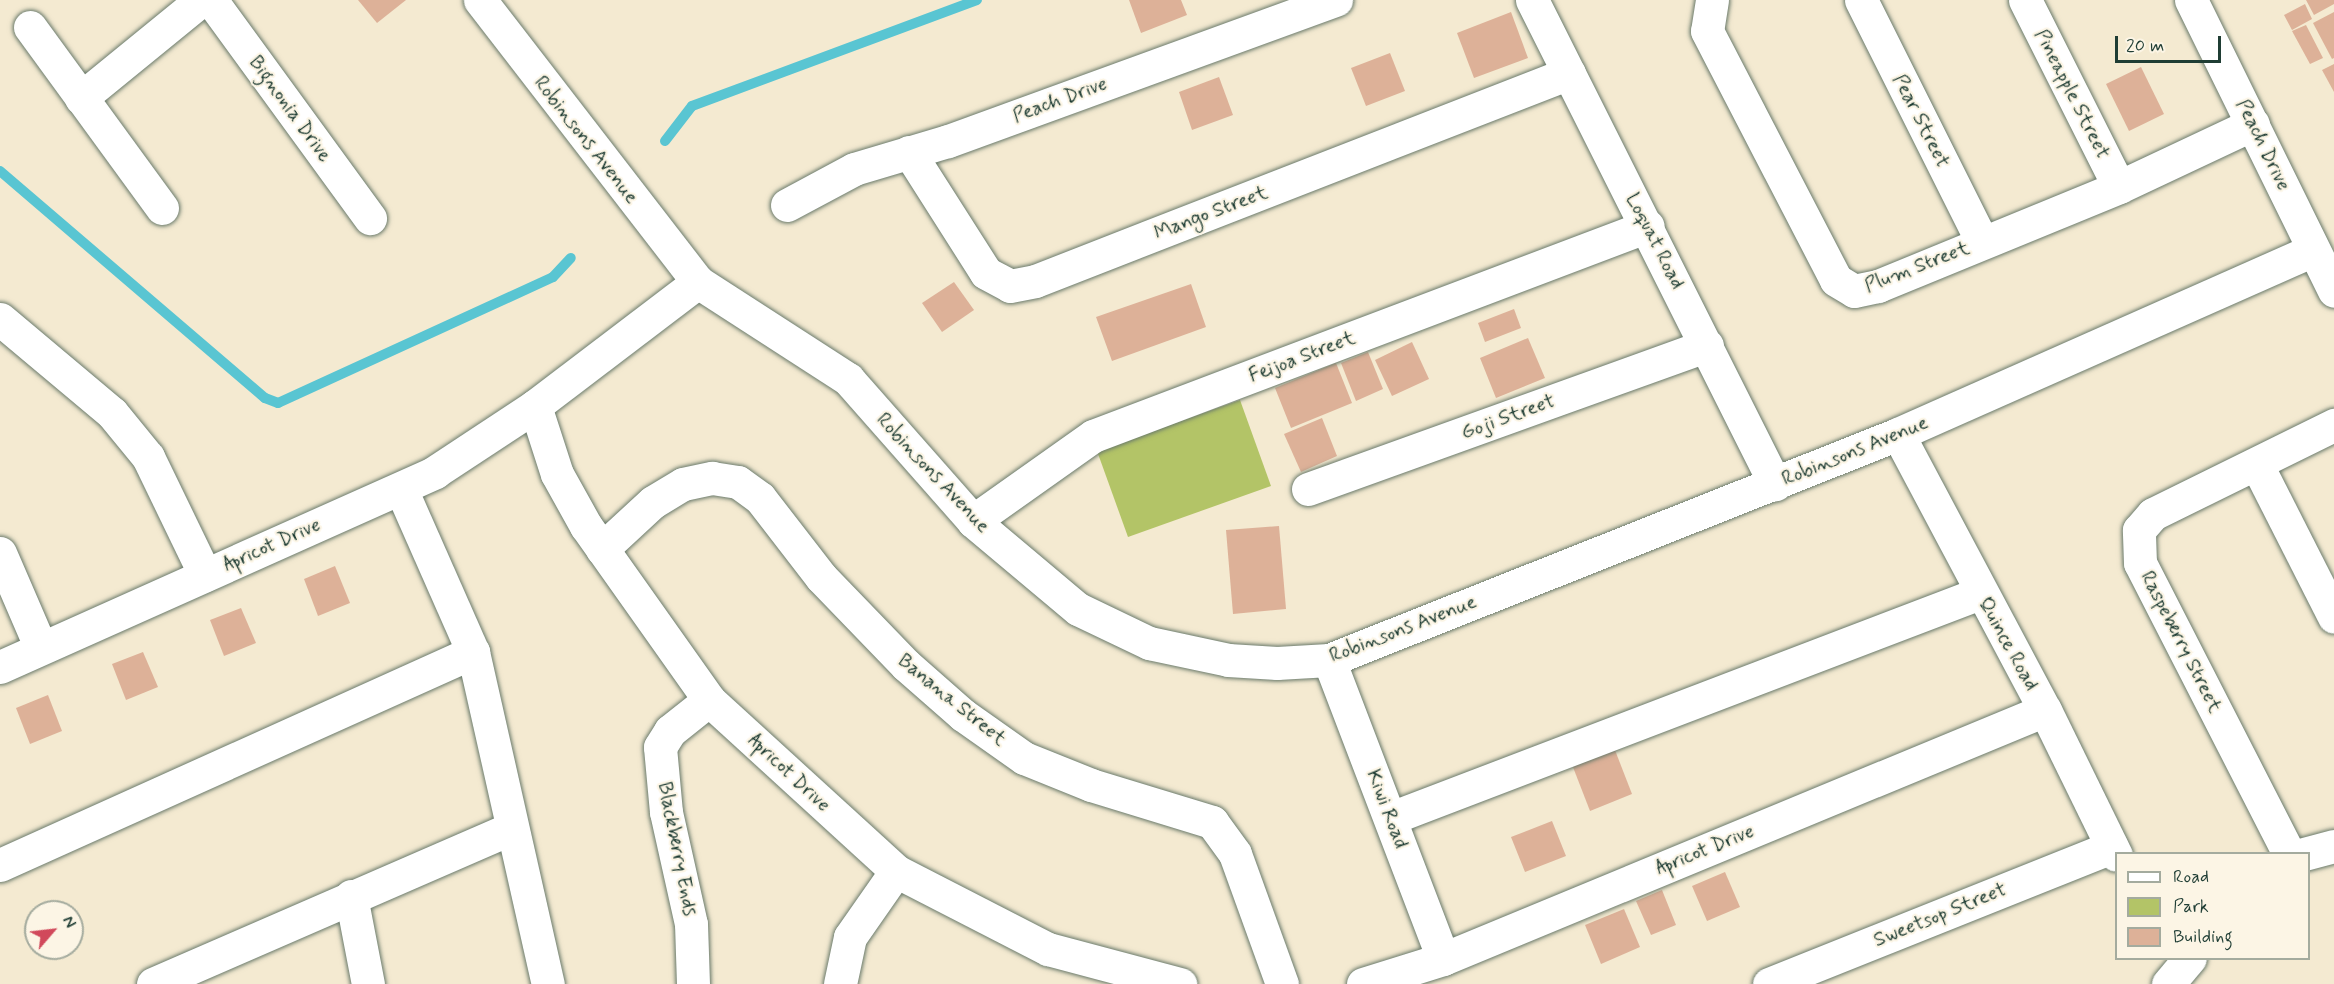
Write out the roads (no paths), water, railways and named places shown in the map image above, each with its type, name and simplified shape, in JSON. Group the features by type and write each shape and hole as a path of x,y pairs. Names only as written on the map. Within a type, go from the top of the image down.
{"street":[{"path":"81,98 201,0"},
{"name":"Bignonia Drive","path":"211,0 370,218"},
{"name":"Robinsons Avenue","path":"480,0 698,282 848,379 973,521 1078,609 1149,643 1228,660 1329,660 1898,434 2313,250"},
{"name":"Peach Drive","path":"787,205 854,169 909,152 1336,0"},
{"name":"Loquat Road","path":"1532,0 1648,226 1775,484"},
{"name":"Plum Street","path":"1712,0 1707,31 1836,280 1854,291 1878,286 2119,187 2253,124"},
{"name":"Pear Street","path":"1861,0 1982,242"},
{"name":"Pineapple Street","path":"2025,0 2119,187"},
{"name":"Peach Drive","path":"2192,0 2334,291"},
{"path":"30,27 162,208"},
{"name":"Mango Street","path":"909,152 986,273 1010,285 1035,281 1569,73"},
{"name":"Feijoa Street","path":"973,521 1093,436 1648,226"},
{"name":"Apricot Drive","path":"0,667 435,472 535,406 698,282"},
{"path":"0,319 112,413 148,457 205,575"},
{"name":"Goji Street","path":"1308,489 1707,345"},
{"name":"Apricot Drive","path":"535,406 557,474 602,549 709,700 896,871 1048,949 1180,984"},
{"name":"Raspeberry Street","path":"2288,852 2140,563 2139,530 2153,514 2257,465 2334,425"},
{"name":"Quince Road","path":"1898,434 1980,593 2045,710 2114,851"},
{"path":"2257,465 2334,617"},
{"name":"Banana Street","path":"602,549 653,502 683,484 712,478 738,482 760,498 821,577 906,665 963,715 1024,758 1091,785 1212,822 1235,855 1282,984"},
{"path":"400,489 473,652 548,984"},
{"path":"0,553 41,648"},
{"path":"1391,819 1980,593"},
{"path":"0,865 473,652"},
{"name":"Kiwi Road","path":"1329,660 1443,959"},
{"name":"Blackberry Ends","path":"693,984 691,924 666,812 660,747 670,731 709,700"},
{"name":"Apricot Drive","path":"1363,984 1443,959 2045,710"},
{"path":"169,980 351,896 512,828"},
{"path":"2310,852 2334,846"},
{"name":"Sweetsop Street","path":"1769,984 2114,851"},
{"path":"840,984 850,937 896,871"},
{"path":"351,896 368,984"}],"waterway":[{"path":"665,141 692,106 977,0"},
{"path":"0,171 265,398 278,403 553,277 571,258"}]}
